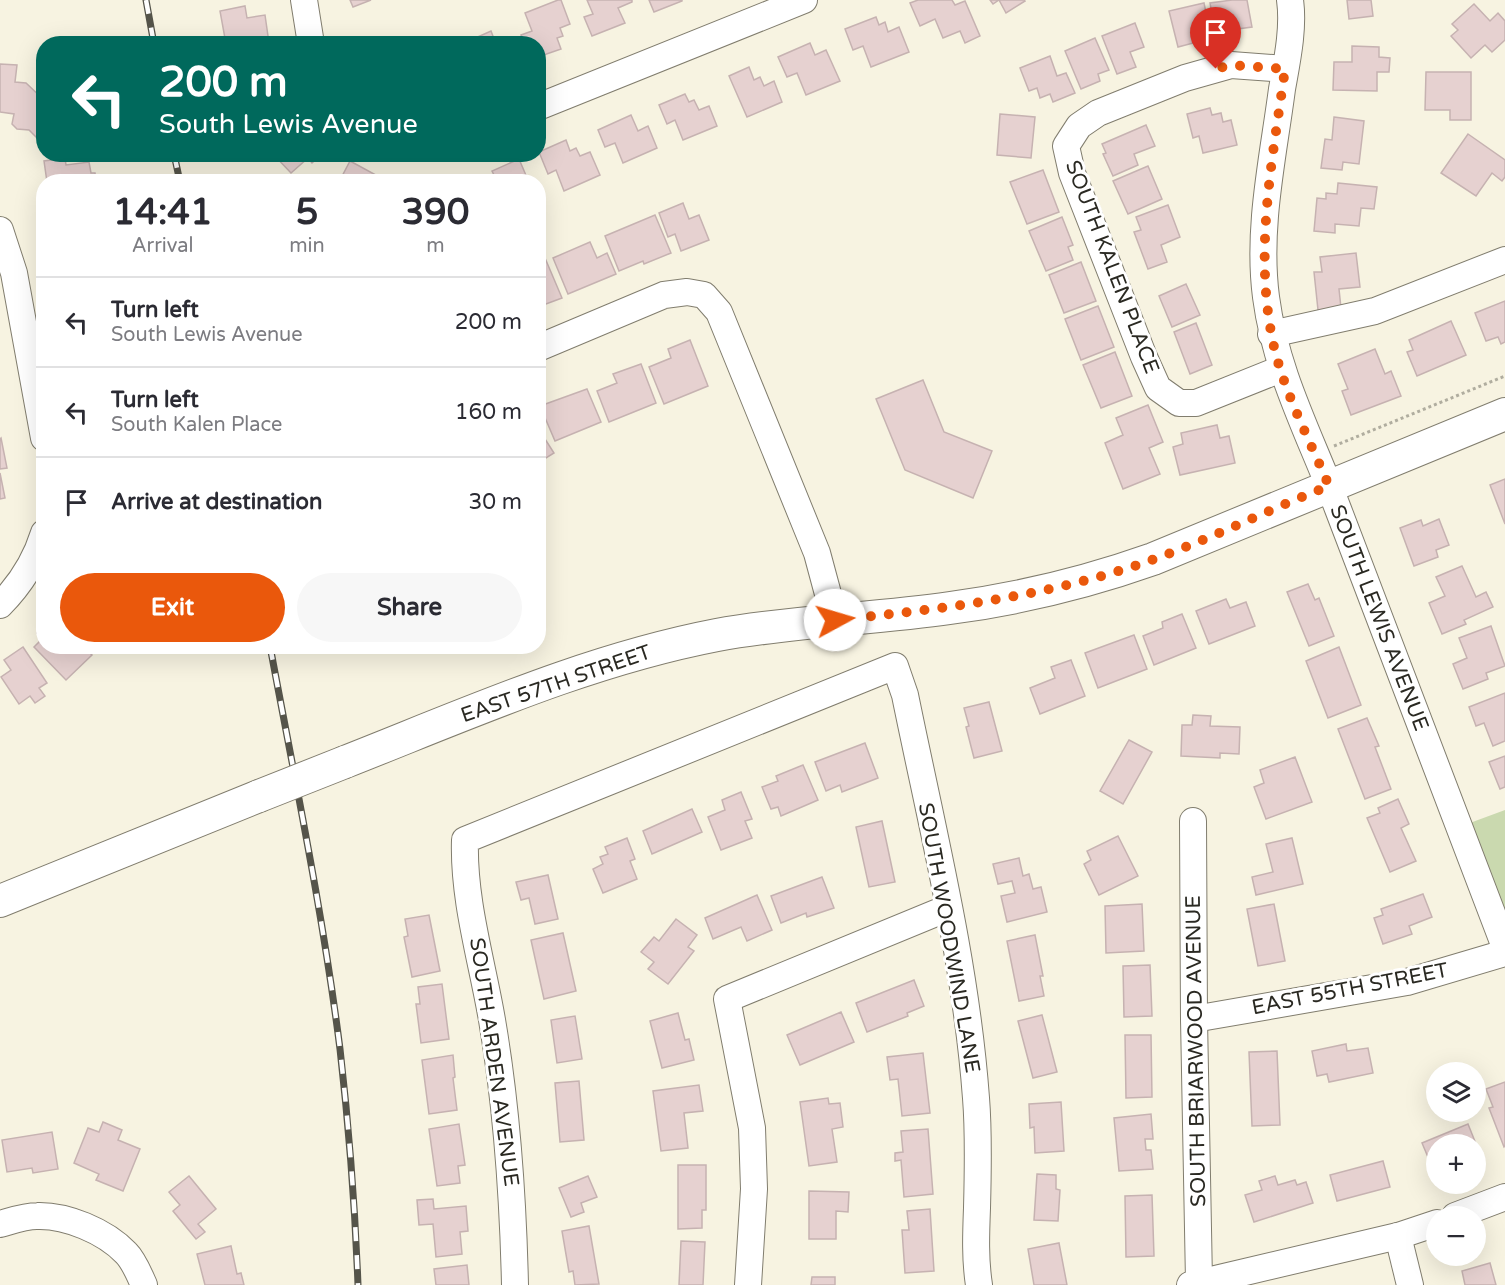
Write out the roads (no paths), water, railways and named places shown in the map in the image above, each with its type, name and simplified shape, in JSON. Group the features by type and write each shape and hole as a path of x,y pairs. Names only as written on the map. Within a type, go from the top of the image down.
{"main road":[{"name":"EAST 57TH STREET","path":"0,902 259,796 543,684 617,660 718,635 992,601 1122,570 1153,560 1505,414"}],"street":[{"path":"304,0 311,36"},
{"path":"546,104 804,0"},
{"name":"SOUTH LEWIS AVENUE","path":"1290,0 1292,10 1285,69 1264,216 1264,271 1271,334 1281,369 1329,486 1505,947"},
{"name":"SOUTH KALEN PLACE","path":"1281,369 1196,403 1179,403 1158,388 1072,172 1066,146 1079,126 1098,113 1185,78 1231,65 1285,69"},
{"path":"0,230 14,273 36,394"},
{"path":"1271,334 1375,311 1505,260"},
{"path":"546,345 664,295 687,292 704,295 719,312 795,499 817,554 835,620"},
{"path":"0,605 19,586 36,556"},
{"name":"SOUTH ARDEN AVENUE","path":"515,1285 511,1179 492,1023 464,870 465,840 895,666"},
{"name":"SOUTH WOODWIND LANE","path":"895,666 905,695 968,1019 976,1098 978,1156 976,1265 979,1285"},
{"name":"SOUTH BRIARWOOD AVENUE","path":"1193,821 1194,1283"},
{"path":"748,1285 754,1189 752,1128 727,999 948,909"},
{"name":"EAST 55TH STREET","path":"1194,1019 1407,982 1505,954"},
{"path":"1481,1206 1505,1197"},
{"path":"0,1224 36,1216 64,1220 91,1230 112,1241 127,1254 144,1285"},
{"path":"1194,1283 1398,1236 1426,1227"},
{"path":"1398,1236 1410,1285"}],"railway":[{"path":"146,0 153,36"},
{"path":"176,162 178,174"},
{"path":"272,654 308,847 340,1049 349,1138 358,1285"}]}
